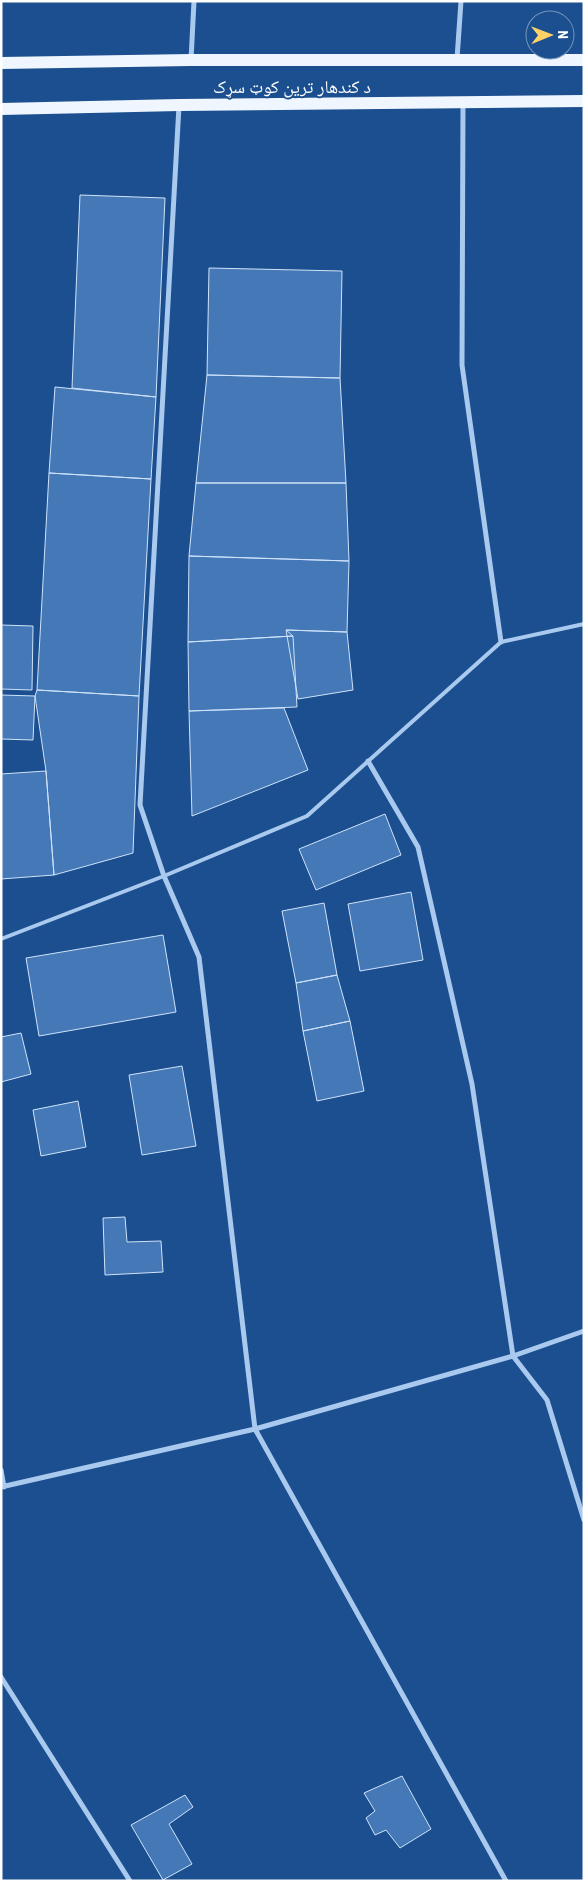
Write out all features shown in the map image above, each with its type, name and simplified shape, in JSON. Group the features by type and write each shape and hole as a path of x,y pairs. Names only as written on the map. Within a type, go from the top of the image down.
{"main road":[{"name":"د کندهار ترين کوټ سړک","path":"1,62 584,60"},
{"name":"د کندهار ترين کوټ سړک","path":"1,109 178,105 584,101"}],"street":[{"path":"191,60 194,1"},
{"path":"457,59 461,1"},
{"path":"463,103 462,365 501,642"},
{"path":"178,105 140,805 164,876 199,957 255,1429 506,1881"},
{"path":"368,761 418,847 472,1084 514,1356 547,1400 584,1520"},
{"path":"1,1470 3,1487 255,1429 514,1356 584,1331"},
{"path":"1,1677 130,1881"}],"lane":[{"path":"1,938 164,876 307,816 501,642 584,624"}],"building":[{"path":"80,195 165,198 156,397 72,388"},
{"path":"209,268 342,271 340,378 207,375"},
{"path":"207,375 340,378 346,483 196,483"},
{"path":"55,387 156,397 151,479 49,473"},
{"path":"49,473 151,479 139,696 37,690"},
{"path":"196,483 346,483 349,561 189,556"},
{"path":"189,556 349,561 347,632 286,630 293,636 188,642"},
{"path":"1,625 33,626 32,690 1,689"},
{"path":"286,630 347,632 353,690 298,699"},
{"path":"293,636 297,707 189,711 188,642"},
{"path":"37,690 139,696 133,853 54,875 46,771 35,696"},
{"path":"1,695 35,696 33,740 1,739"},
{"path":"284,708 308,770 192,816 189,711"},
{"path":"46,771 54,875 1,879 1,774"},
{"path":"385,814 401,855 316,890 299,849"},
{"path":"411,892 423,960 360,971 348,904"},
{"path":"324,903 337,975 296,983 282,911"},
{"path":"163,935 176,1012 39,1036 26,958"},
{"path":"337,975 350,1021 303,1031 296,983"},
{"path":"350,1021 364,1091 317,1101 303,1031"},
{"path":"21,1033 31,1074 1,1082 1,1037"},
{"path":"182,1066 196,1146 142,1155 129,1075"},
{"path":"78,1101 86,1147 41,1156 33,1110"},
{"path":"125,1217 127,1242 161,1241 163,1272 105,1275 103,1218"},
{"path":"402,1776 431,1829 400,1848 386,1830 375,1835 366,1818 375,1811 364,1793"},
{"path":"185,1795 193,1807 169,1824 192,1864 163,1880 131,1825"}]}
